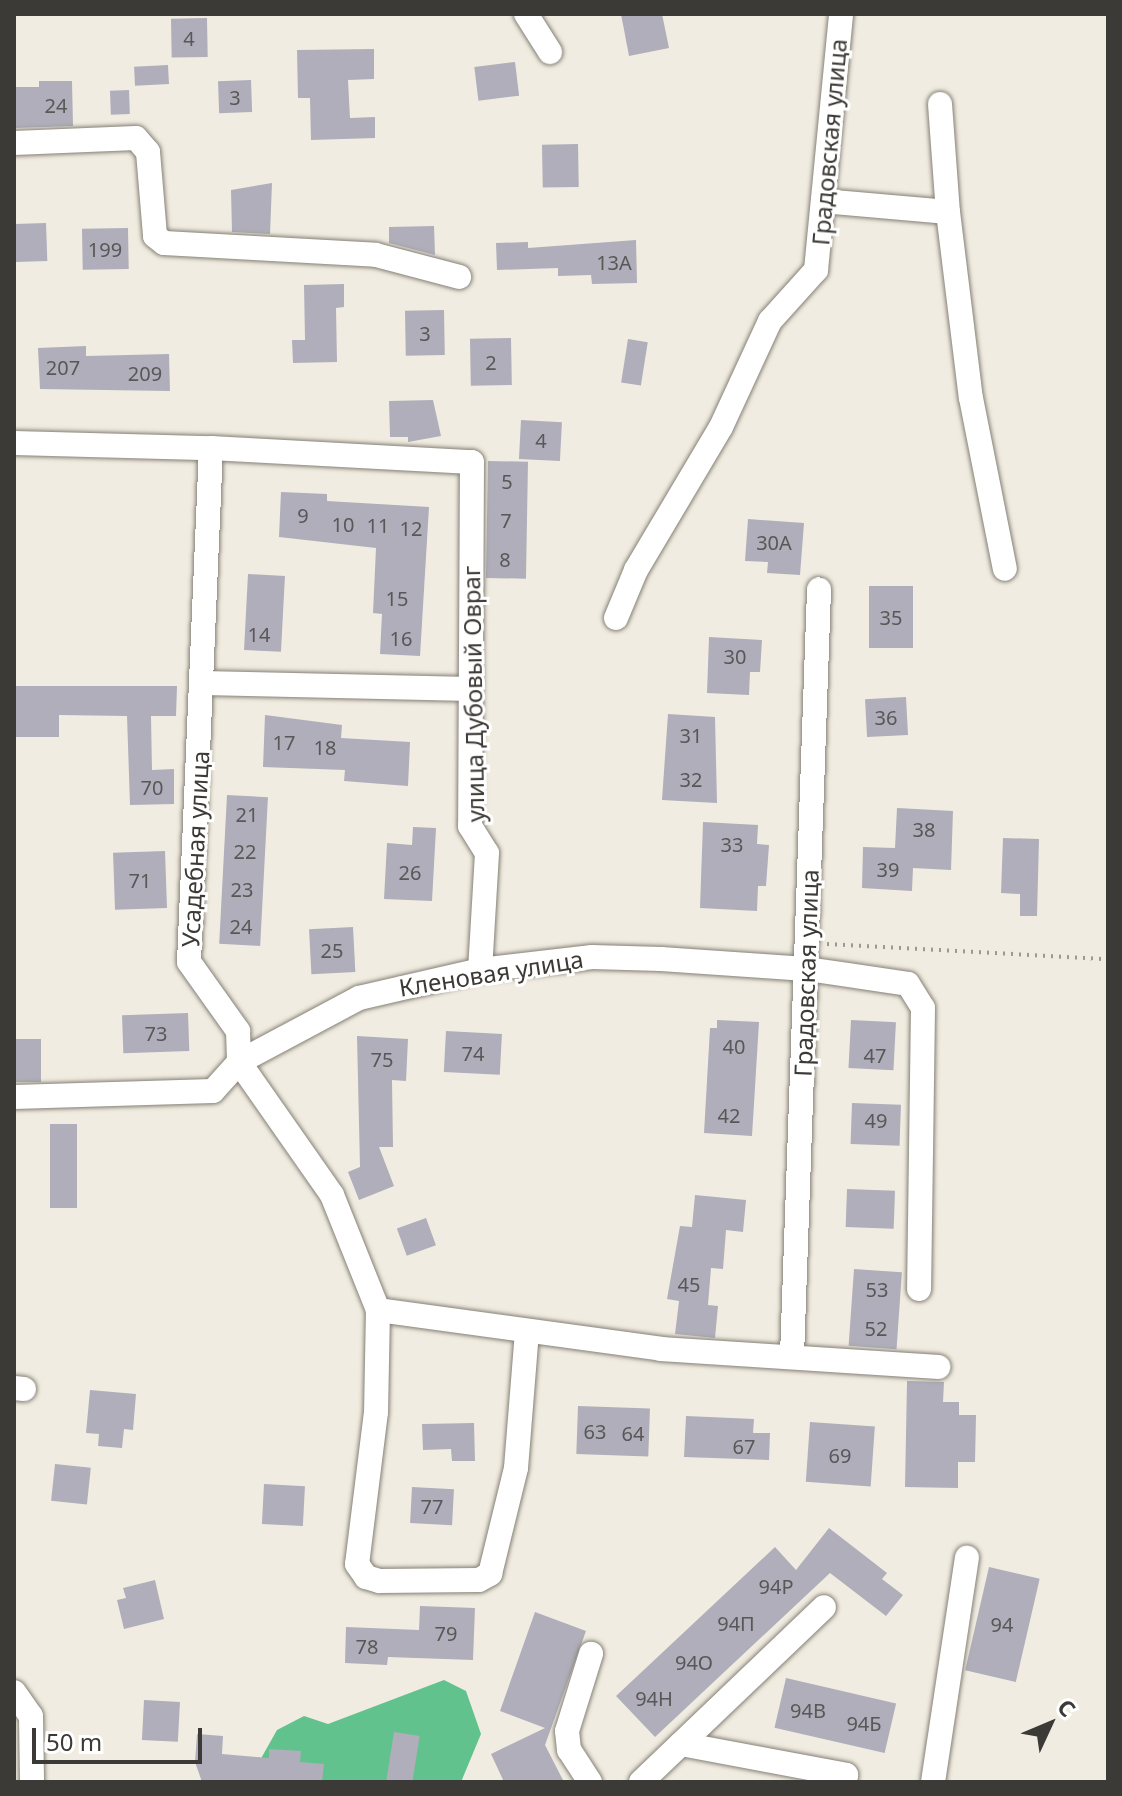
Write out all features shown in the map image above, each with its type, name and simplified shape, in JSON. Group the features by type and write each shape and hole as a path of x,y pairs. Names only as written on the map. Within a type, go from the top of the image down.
{"street":[{"path":"526,14 550,52"},
{"name":"Градовская улица","path":"616,618 636,570 721,427 770,321 816,270 841,14"},
{"path":"940,104 948,212 971,398 1005,569"},
{"path":"14,143 136,138 148,152 155,236 164,243 376,255 459,277"},
{"path":"823,201 948,212"},
{"path":"14,443 211,448"},
{"name":"улица Дубовый Овраг","path":"211,448 472,462 470,826 487,853 480,970"},
{"name":"Усадебная улица","path":"211,448 203,560 204,683 189,962 238,1031 239,1062 332,1195 378,1310 376,1412 357,1564 366,1577 379,1581 479,1580 490,1574 516,1468 527,1332"},
{"name":"Градовская улица","path":"792,1356 819,589"},
{"path":"204,683 470,689"},
{"name":"Кленовая улица","path":"14,1097 213,1091 239,1062 359,998 480,970 592,957 807,969 908,984 923,1008 919,1289"},
{"path":"378,1310 661,1349 792,1356 874,1367 938,1367"},
{"path":"933,1782 967,1558"},
{"path":"641,1782 824,1607"},
{"path":"590,1782 569,1750 567,1731 591,1654"},
{"path":"14,1692 31,1716 32,1782"},
{"path":"681,1744 846,1775 845,1782"}],"path":[{"path":"808,943 1108,959"}],"green space":[{"path":"444,1680 466,1691 481,1734 461,1782 256,1782 259,1762 277,1730 304,1716 328,1724"}],"building":[{"path":"621,14 662,14 669,48 629,56"},
{"path":"207,18 208,57 172,58 171,19"},
{"path":"374,49 374,79 348,80 350,118 375,117 375,138 311,140 310,98 298,98 297,50"},
{"path":"515,62 519,96 478,101 474,67"},
{"path":"168,65 169,84 135,86 134,67"},
{"path":"251,80 252,112 219,113 218,81"},
{"path":"39,81 72,81 73,126 14,128 14,87 39,87"},
{"path":"129,90 130,114 111,115 110,91"},
{"path":"578,144 579,187 543,188 542,145"},
{"path":"272,183 270,234 232,232 231,190"},
{"path":"46,223 47,261 15,262 14,224"},
{"path":"434,226 435,255 389,243 389,227"},
{"path":"128,228 129,269 83,270 82,229"},
{"path":"636,240 637,283 592,284 591,275 558,276 558,268 497,270 496,243 528,242 528,248"},
{"path":"344,284 344,307 336,308 337,362 293,363 292,340 305,340 304,285"},
{"path":"444,310 445,355 406,356 405,311"},
{"path":"511,338 512,385 471,386 470,339"},
{"path":"628,339 648,342 641,386 621,382"},
{"path":"86,346 86,356 169,354 170,391 40,389 38,348"},
{"path":"433,400 441,436 408,442 408,437 390,437 389,401"},
{"path":"521,420 562,422 560,461 519,459"},
{"path":"488,461 528,462 526,579 486,578"},
{"path":"281,492 327,494 327,501 429,507 420,656 380,654 382,614 373,613 376,548 279,537"},
{"path":"748,519 804,523 800,575 767,573 768,562 745,561"},
{"path":"248,574 285,576 281,652 244,650"},
{"path":"869,586 913,586 913,648 869,648"},
{"path":"709,637 762,640 760,672 750,672 749,695 707,693"},
{"path":"14,686 177,686 176,716 151,716 152,770 174,769 174,804 130,805 127,716 59,715 59,737 14,737"},
{"path":"906,697 908,735 867,737 865,699"},
{"path":"668,714 715,717 717,803 662,800"},
{"path":"265,715 342,725 341,738 410,742 408,786 344,781 345,770 263,767"},
{"path":"227,795 268,797 260,946 219,944"},
{"path":"897,808 953,811 951,870 913,868 912,891 862,888 863,847 895,848"},
{"path":"703,822 758,825 757,844 769,845 766,886 758,886 757,911 700,908"},
{"path":"413,827 436,828 432,901 384,899 387,843 412,845"},
{"path":"1003,838 1039,839 1037,916 1020,916 1020,894 1001,893"},
{"path":"165,851 167,908 115,910 113,853"},
{"path":"353,927 355,972 311,974 309,929"},
{"path":"188,1013 189,1051 123,1053 122,1015"},
{"path":"717,1020 759,1022 752,1136 704,1133 710,1028 717,1028"},
{"path":"851,1020 896,1022 893,1070 848,1068"},
{"path":"446,1031 502,1034 500,1075 444,1072"},
{"path":"357,1036 408,1039 406,1081 392,1080 393,1147 379,1147 394,1186 359,1200 348,1172 360,1167"},
{"path":"14,1039 41,1039 41,1082 14,1082"},
{"path":"852,1103 901,1105 900,1146 851,1144"},
{"path":"50,1124 77,1124 77,1208 50,1208"},
{"path":"847,1189 895,1191 894,1229 846,1227"},
{"path":"695,1195 746,1200 743,1232 726,1230 723,1269 711,1268 708,1305 718,1306 715,1338 675,1334 679,1301 667,1299 680,1226 692,1227"},
{"path":"426,1218 436,1245 407,1256 397,1229"},
{"path":"854,1269 902,1272 897,1349 849,1346"},
{"path":"907,1381 944,1382 943,1402 959,1402 959,1415 976,1415 975,1462 958,1462 958,1488 905,1487"},
{"path":"90,1390 136,1394 133,1430 124,1429 122,1448 98,1446 99,1434 86,1433"},
{"path":"578,1406 650,1409 648,1456 576,1454"},
{"path":"686,1416 754,1419 753,1433 770,1433 769,1460 684,1457"},
{"path":"810,1422 875,1427 871,1486 806,1482"},
{"path":"474,1423 475,1461 452,1461 451,1449 423,1450 422,1424"},
{"path":"55,1464 91,1468 87,1505 51,1501"},
{"path":"264,1484 305,1486 303,1526 262,1524"},
{"path":"412,1487 454,1489 452,1525 410,1523"},
{"path":"829,1528 887,1573 882,1579 903,1595 886,1616 830,1573 655,1737 616,1696 775,1547 796,1570"},
{"path":"989,1567 1040,1579 1016,1682 965,1670"},
{"path":"155,1580 164,1619 124,1629 117,1600 126,1598 123,1588"},
{"path":"420,1606 475,1608 473,1660 388,1657 387,1665 345,1663 346,1627 419,1630"},
{"path":"535,1612 586,1631 545,1745 564,1782 504,1782 491,1754 545,1728 500,1711"},
{"path":"786,1678 896,1703 885,1753 775,1728"},
{"path":"144,1700 180,1702 178,1742 142,1740"},
{"path":"394,1732 420,1736 412,1782 386,1781"},
{"path":"197,1734 223,1736 222,1754 269,1758 269,1749 301,1751 300,1762 324,1764 322,1782 202,1782 195,1762"}]}
